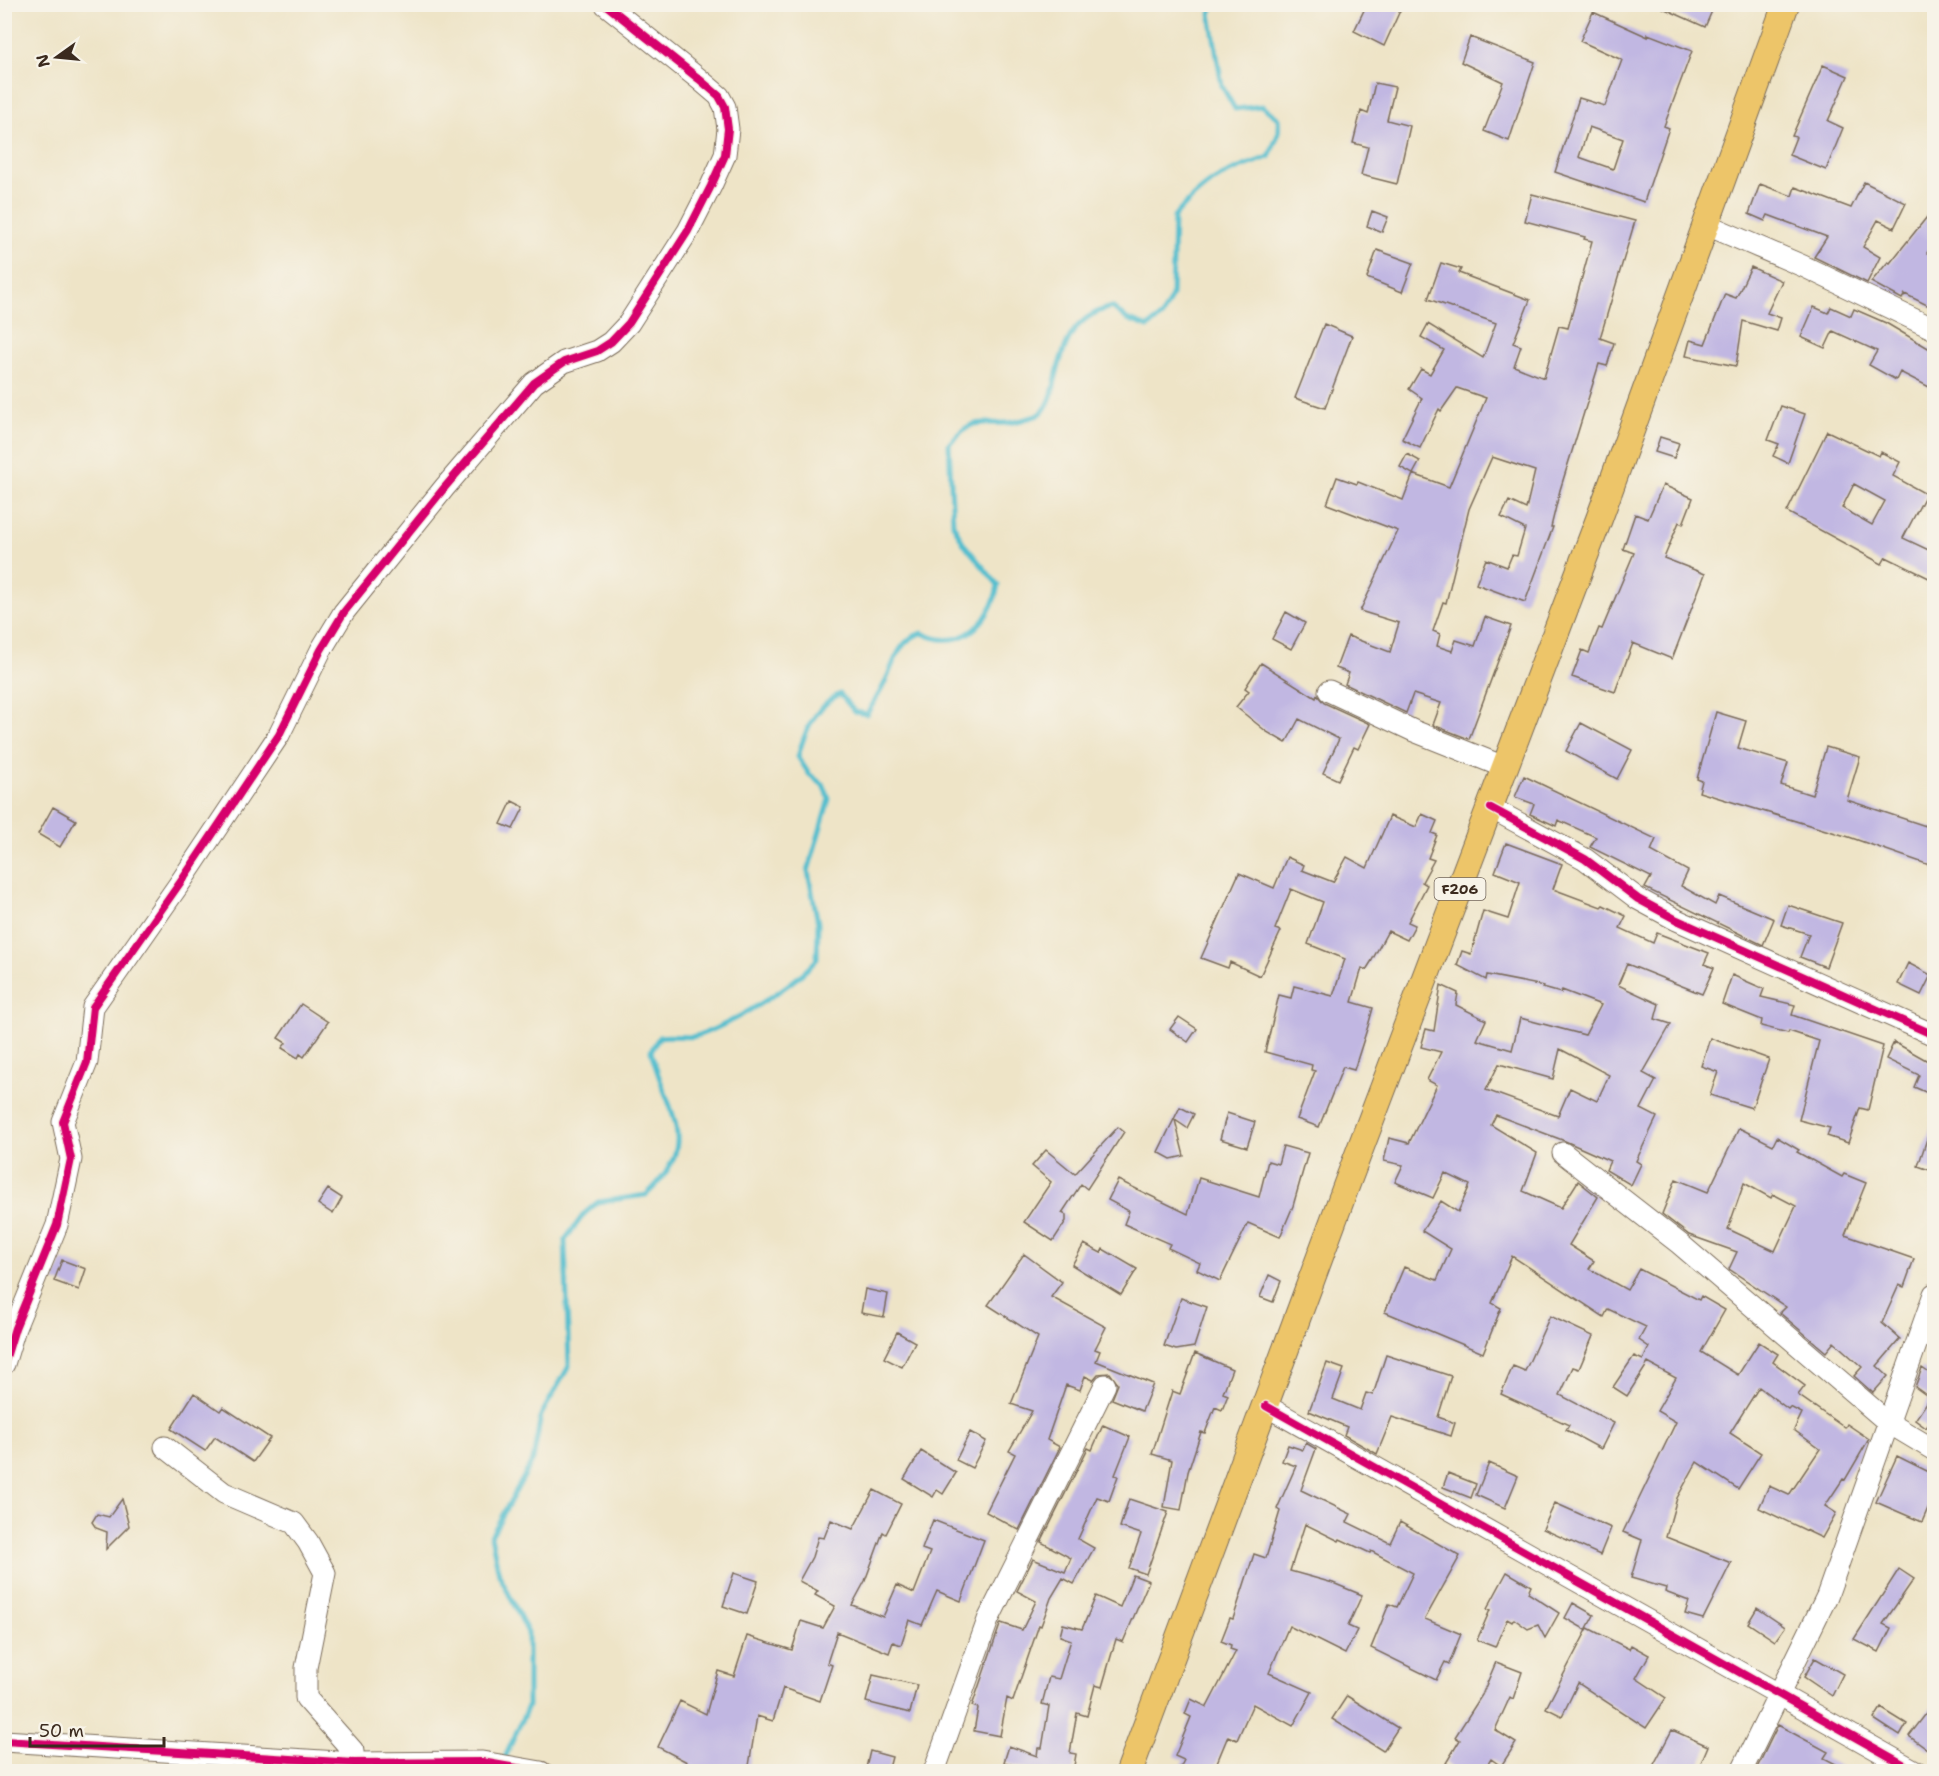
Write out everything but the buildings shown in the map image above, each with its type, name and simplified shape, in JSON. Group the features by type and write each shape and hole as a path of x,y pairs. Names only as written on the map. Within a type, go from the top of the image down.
{"main road":[{"name":"F206","path":"1129,1772 1352,1171 1599,519 1786,4"}],"street":[{"path":"4,1365 15,1328 57,1225 71,1159 63,1122 87,1062 93,1008 279,735 321,650 344,612 445,487 534,383 564,362 597,351 611,342 629,323 688,231 725,155 728,129 725,107 719,96 605,4"},
{"path":"1705,225 1803,266 1935,329"},
{"path":"1329,691 1414,731 1504,767"},
{"path":"1491,808 1585,860 1638,899 1677,920 1935,1035"},
{"path":"1563,1153 1680,1244 1889,1423 1935,1450"},
{"path":"1741,1772 1827,1596 1935,1294"},
{"path":"934,1772 988,1620 1105,1385"},
{"path":"1266,1406 1779,1692 1917,1772"},
{"path":"165,1447 224,1493 294,1523 309,1542 325,1573 306,1668 306,1698 353,1751 353,1767"},
{"path":"4,1741 353,1767 482,1762 541,1772"}],"waterway":[{"path":"503,1762 528,1706 528,1633 499,1574 491,1536 533,1460 541,1415 569,1366 565,1240 584,1214 598,1202 646,1195 663,1176 673,1159 677,1142 676,1126 651,1051 659,1037 689,1037 710,1031 778,992 817,959 818,923 808,871 829,799 823,785 809,774 798,757 804,738 817,713 831,699 840,694 855,712 867,714 895,658 908,640 922,633 936,638 961,637 972,631 989,611 998,585 964,544 953,524 949,444 959,433 975,424 1010,423 1040,414 1050,399 1066,344 1079,325 1088,317 1112,307 1127,319 1148,327 1162,316 1172,296 1174,217 1196,194 1217,179 1269,157 1279,132 1279,119 1262,106 1235,109 1222,86 1210,14 1213,4"}],"cycle path":[{"path":"4,1364 15,1328 57,1225 71,1159 63,1122 87,1062 93,1007 279,735 321,650 344,612 445,487 534,383 564,362 597,351 611,342 629,323 688,231 725,155 728,129 725,107 719,96 605,4"},
{"path":"1491,808 1585,859 1638,899 1677,920 1934,1035"},
{"path":"1266,1406 1917,1772"},
{"path":"4,1741 354,1763 482,1762 541,1772"}]}
